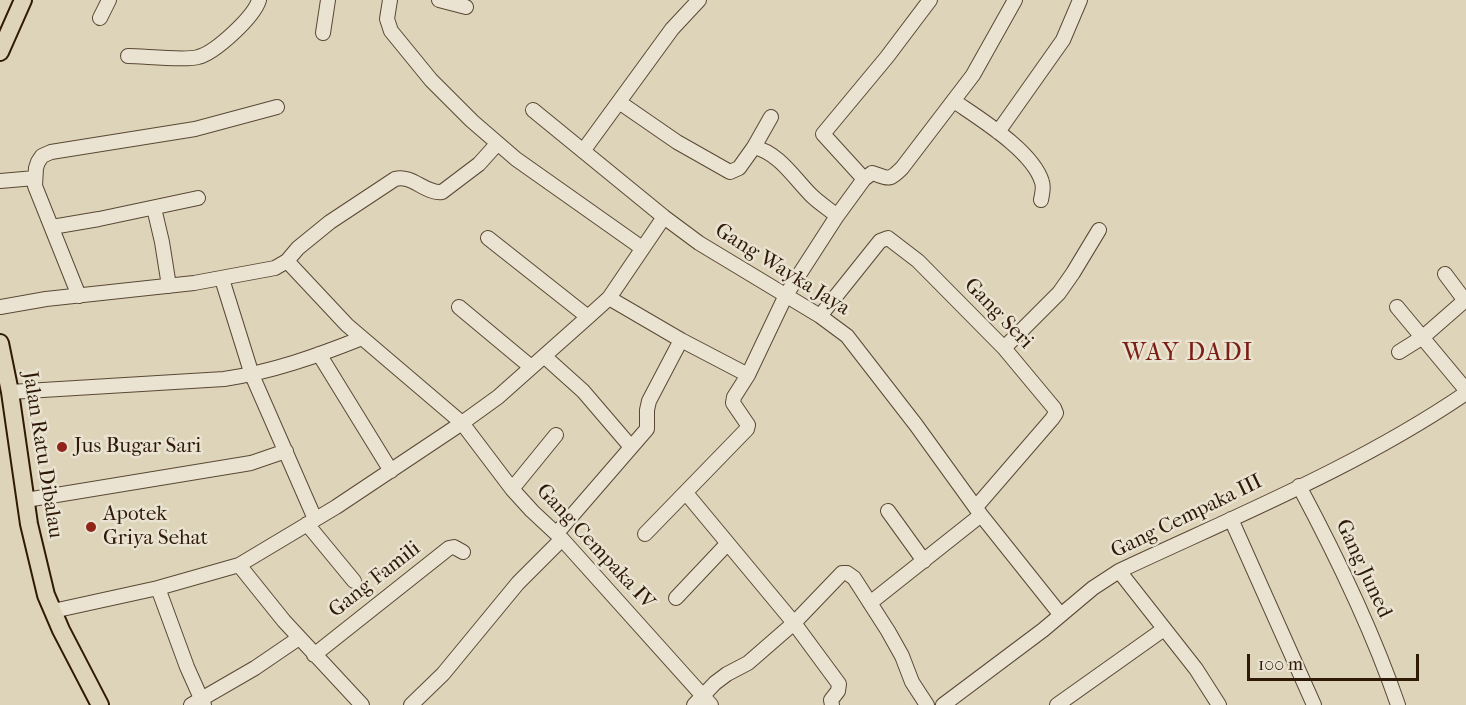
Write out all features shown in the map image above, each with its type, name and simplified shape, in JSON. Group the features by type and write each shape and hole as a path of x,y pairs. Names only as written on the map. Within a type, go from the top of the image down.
{"main road":[{"path":"0,52 23,0"},
{"name":"Jalan Ratu Dibalau","path":"0,343 36,556 46,595 61,630 100,705"}],"street":[{"path":"100,18 109,0"},
{"path":"128,56 200,57 234,32 250,15 259,0"},
{"path":"323,33 328,0"},
{"path":"390,0 387,24 450,99 497,144 642,248"},
{"path":"439,0 466,7"},
{"path":"583,151 672,29 699,0"},
{"path":"864,179 823,134 887,57 930,0"},
{"path":"645,534 748,427 733,400 748,375 786,295 864,179 872,173 889,179 902,168 954,101 979,64 1015,0"},
{"path":"998,132 1063,40 1080,0"},
{"path":"954,101 998,132 1023,154 1036,170 1043,186 1041,200"},
{"path":"619,102 677,142 730,172 739,168 771,117"},
{"path":"79,296 39,195 35,178 38,162 42,156 51,152 195,129 277,107"},
{"name":"Gang Wayka Jaya","path":"533,110 664,217 733,265 838,328 858,349 978,511 1060,614"},
{"path":"0,307 46,299 222,279 275,268 287,261 298,248 330,222 394,179 405,178 436,193 442,192 479,164 497,144"},
{"path":"754,147 778,160 813,197 837,216"},
{"path":"0,181 35,178"},
{"path":"52,226 198,198"},
{"path":"154,208 169,286"},
{"path":"53,611 158,588 239,565 391,471 498,397 588,318 609,298 664,217"},
{"path":"1004,348 1059,293 1099,230"},
{"path":"488,238 588,318"},
{"name":"Gang Seri","path":"820,316 880,241 888,238 918,261 1004,348 1056,410 1056,414 978,511"},
{"name":"Gang Cempaka IV","path":"287,261 347,325 462,423 512,489 560,536 702,701"},
{"path":"1399,352 1423,338 1463,302 1445,274"},
{"path":"222,279 252,375 286,451 311,521 354,581"},
{"path":"609,298 681,340 748,375"},
{"path":"1397,307 1466,392"},
{"path":"459,308 531,368"},
{"path":"6,383 224,379 252,375 362,338"},
{"path":"411,705 442,674 560,536 647,429 649,401 681,340"},
{"path":"319,354 391,471"},
{"path":"544,356 582,391 631,447"},
{"name":"Gang Cempaka III","path":"943,705 1119,571 1299,486 1414,426 1466,392"},
{"path":"512,489 556,435"},
{"path":"26,500 251,463 286,451"},
{"name":"Gang Juned","path":"1299,486 1356,600 1382,660 1398,705"},
{"path":"686,493 794,622 839,684 838,691 831,700 832,705"},
{"path":"888,511 924,561"},
{"path":"870,603 924,561 978,511"},
{"path":"1231,519 1314,705"},
{"path":"675,598 727,544"},
{"name":"Gang Famili","path":"314,655 449,548 454,547 463,552"},
{"path":"239,565 299,638 362,705"},
{"path":"1119,571 1196,669 1219,705"},
{"path":"702,701 727,674 748,663 794,622 843,573 847,573 854,578 893,639 912,682 927,705"},
{"path":"158,588 199,703 299,638"},
{"path":"1057,705 1164,629"}],"place":[{"name":"Jus Bugar Sari","path":"62,447"},
{"name":"Apotek Griya Sehat","path":"91,527"}],"district":[{"name":"WAY DADI","path":"1188,354"}]}
